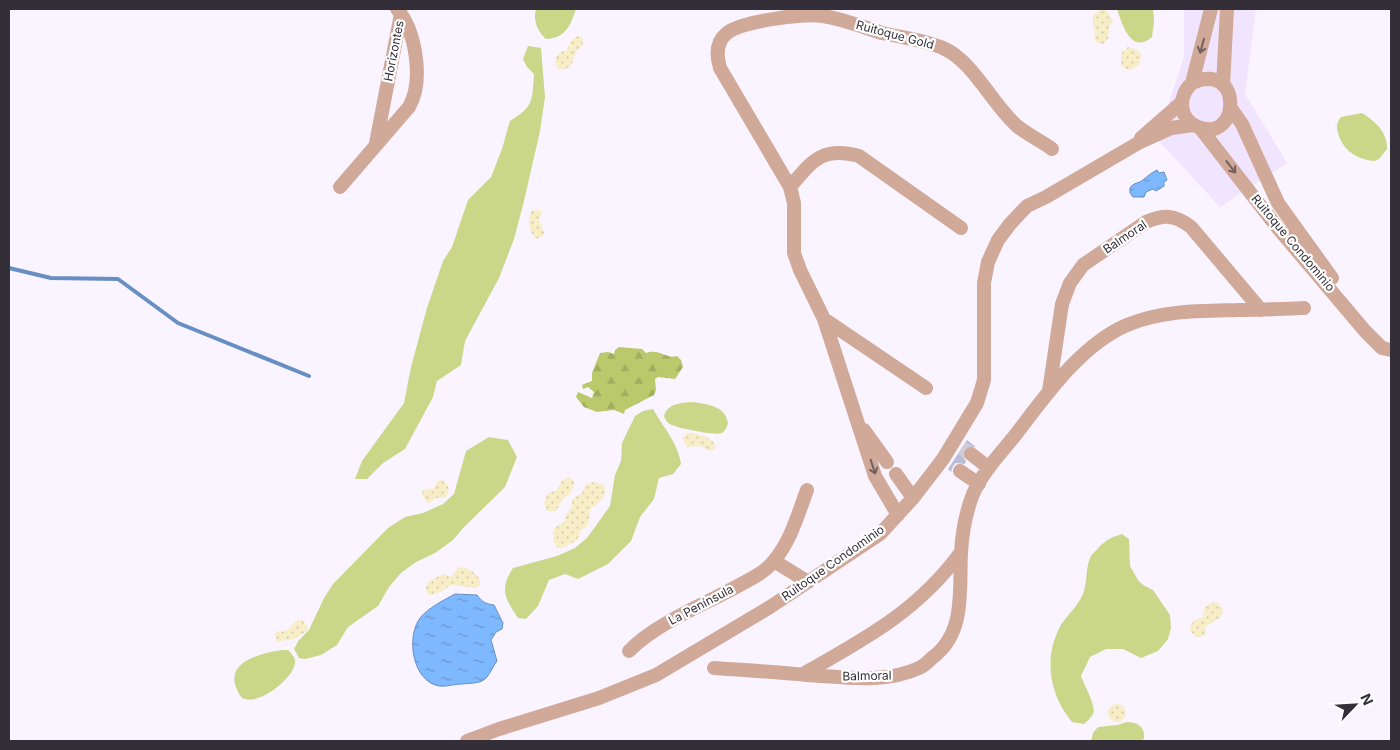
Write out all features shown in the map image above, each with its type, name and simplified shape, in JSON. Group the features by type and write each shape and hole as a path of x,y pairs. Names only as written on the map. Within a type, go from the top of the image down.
{"street":[{"name":"Ruitoque Condominio","path":"1140,142 1141,137 1181,102 1187,88 1192,83 1211,9"},
{"name":"Ruitoque Condominio","path":"467,741 599,698 656,675 770,607 880,534 913,498 951,464 962,448 984,380 984,283 988,262 998,240 1027,206 1046,197 1140,142 1171,128 1197,127 1209,129 1217,127 1224,122 1229,116 1231,100 1229,92 1223,85 1227,9"},
{"name":"Horizontes","path":"376,146 399,11"},
{"name":"Horizontes","path":"340,187 414,98 416,88 415,50 407,24 399,11"},
{"name":"Ruitoque Gold","path":"898,515 875,476 824,318 800,270 794,253 794,203 790,187 720,68 717,50 720,41 734,29 780,17 802,15 823,16 884,33 926,42 946,49 960,60 1018,126 1052,149"},
{"path":"1192,83 1208,79 1223,85"},
{"name":"Ruitoque Condominio","path":"1181,102 1184,116 1197,127 1365,331 1382,348 1391,350"},
{"name":"Ruitoque Condominio","path":"1230,107 1242,124 1278,203 1369,327 1385,343 1391,345"},
{"path":"790,187 809,165 820,157 833,152 859,156 962,228"},
{"name":"Balmoral","path":"1049,391 1062,304 1070,283 1083,265 1146,222 1157,217 1170,216 1181,220 1191,227 1261,310"},
{"name":"Balmoral","path":"714,668 857,678 898,675 920,668 940,653 950,639 957,623 960,603 961,552 969,508 979,484 989,468 1049,391 1074,364 1098,342 1126,325 1158,315 1198,311 1304,308"},
{"name":"Ruitoque Gold","path":"824,318 926,388"},
{"name":"Ruitoque Gold","path":"858,421 887,462"},
{"path":"962,448 989,468"},
{"path":"951,464 979,484"},
{"path":"896,474 913,498"},
{"name":"La Península","path":"628,651 638,642 668,623 762,573 774,561 791,534 807,490"},
{"name":"Balmoral","path":"803,674 864,640 902,613 936,584 961,552"},
{"path":"774,561 808,582"}],"shaded area":[{"path":"1184,9 1256,9 1245,94 1287,163 1220,207 1157,139 1184,57"}],"green space":[{"path":"536,9 576,9 569,26 563,34 546,39 536,25"},
{"path":"1117,9 1153,9 1152,37 1145,42 1133,40 1128,35"},
{"path":"528,46 541,48 545,97 540,131 524,201 514,239 499,278 465,341 461,365 437,381 433,397 405,449 383,463 367,479 355,479 362,461 404,403 411,367 427,308 443,261 452,247 468,200 491,177 510,121 528,107 532,97 534,74 527,67 523,59"},
{"path":"1362,113 1376,124 1383,133 1387,143 1387,149 1375,161 1363,159 1353,154 1344,146 1338,133 1337,124 1341,117"},
{"path":"619,347 642,349 646,353 655,352 673,357 677,356 681,360 683,367 675,379 658,377 655,379 656,390 654,395 625,410 624,414 614,410 597,412 584,407 576,397 578,392 592,398 594,392 588,387 583,389 582,385 592,381 592,373 600,353 608,352 614,354 615,350"},
{"path":"693,402 720,409 728,423 722,433 697,431 667,422 664,416 669,408 675,404"},
{"path":"653,409 677,449 681,464 673,474 659,478 654,499 640,517 631,541 608,564 578,579 565,574 549,580 538,606 526,619 518,618 505,594 506,582 513,568 557,556 575,548 587,538 610,506 615,475 621,461 622,443 635,416 643,411"},
{"path":"489,437 508,440 517,457 505,487 453,540 401,573 389,587 378,606 348,627 337,645 321,655 305,659 299,658 294,649 299,640 309,630 324,598 333,584 388,528 405,517 423,513 443,504 454,494 466,451"},
{"path":"1122,534 1129,539 1130,566 1138,580 1153,590 1170,615 1171,628 1168,639 1158,651 1141,658 1123,649 1106,649 1090,657 1081,676 1092,701 1094,711 1084,724 1072,722 1058,700 1051,675 1052,650 1055,637 1061,625 1083,594 1091,556 1107,541"},
{"path":"288,650 295,659 293,669 288,676 275,689 259,698 251,700 242,697 236,687 234,678 236,671 241,665 256,656"},
{"path":"1127,722 1134,723 1142,728 1144,739 1138,741 1091,741 1093,733 1098,727"}],"sand":[{"path":"1101,9 1105,9 1113,20 1109,28 1108,39 1103,44 1098,43 1094,39 1095,31 1093,27 1093,15"},
{"path":"577,36 582,37 583,45 576,51 570,66 564,70 559,69 556,64 556,57 561,52 567,50 571,41"},
{"path":"1128,47 1138,50 1141,55 1139,65 1131,70 1125,69 1121,65 1121,53"},
{"path":"532,210 542,212 539,220 545,234 536,239 529,225 529,217"},
{"path":"691,433 710,439 716,448 710,451 700,446 687,447 682,438 686,434"},
{"path":"570,477 575,483 570,494 563,499 556,511 547,511 544,502 547,494 557,490 562,480"},
{"path":"438,481 446,482 449,489 446,497 437,498 428,503 423,497 422,490 434,488"},
{"path":"593,482 604,485 605,495 602,500 591,508 588,524 580,531 578,540 562,548 556,547 553,538 554,528 564,522 566,514 572,507 572,499 582,493 585,485"},
{"path":"463,567 472,571 479,578 480,585 475,588 451,585 440,592 428,595 425,587 428,582 443,574 451,577 458,568"},
{"path":"1215,602 1223,609 1221,617 1206,626 1206,635 1196,637 1190,631 1191,624 1203,617 1205,606"},
{"path":"298,620 302,620 307,625 307,631 294,639 276,642 276,632 287,630"},
{"path":"1113,704 1121,704 1126,709 1124,720 1113,722 1108,717 1108,709"}],"water":[{"path":"1157,170 1159,173 1164,172 1167,180 1164,182 1164,186 1156,191 1153,189 1146,192 1144,197 1133,197 1130,193 1130,188"},
{"path":"455,594 477,595 484,602 494,605 503,623 502,629 496,632 491,640 497,661 487,677 482,681 439,686 423,676 417,667 414,657 413,636 423,614 436,604"}],"building":[{"path":"967,440 976,447 968,446 964,448 963,457 966,461 965,464 956,463 951,472 948,469"}],"waterway":[{"path":"9,268 51,278 118,279 178,323 309,376"}],"tunnel":[{"path":"962,448 971,454"}]}
